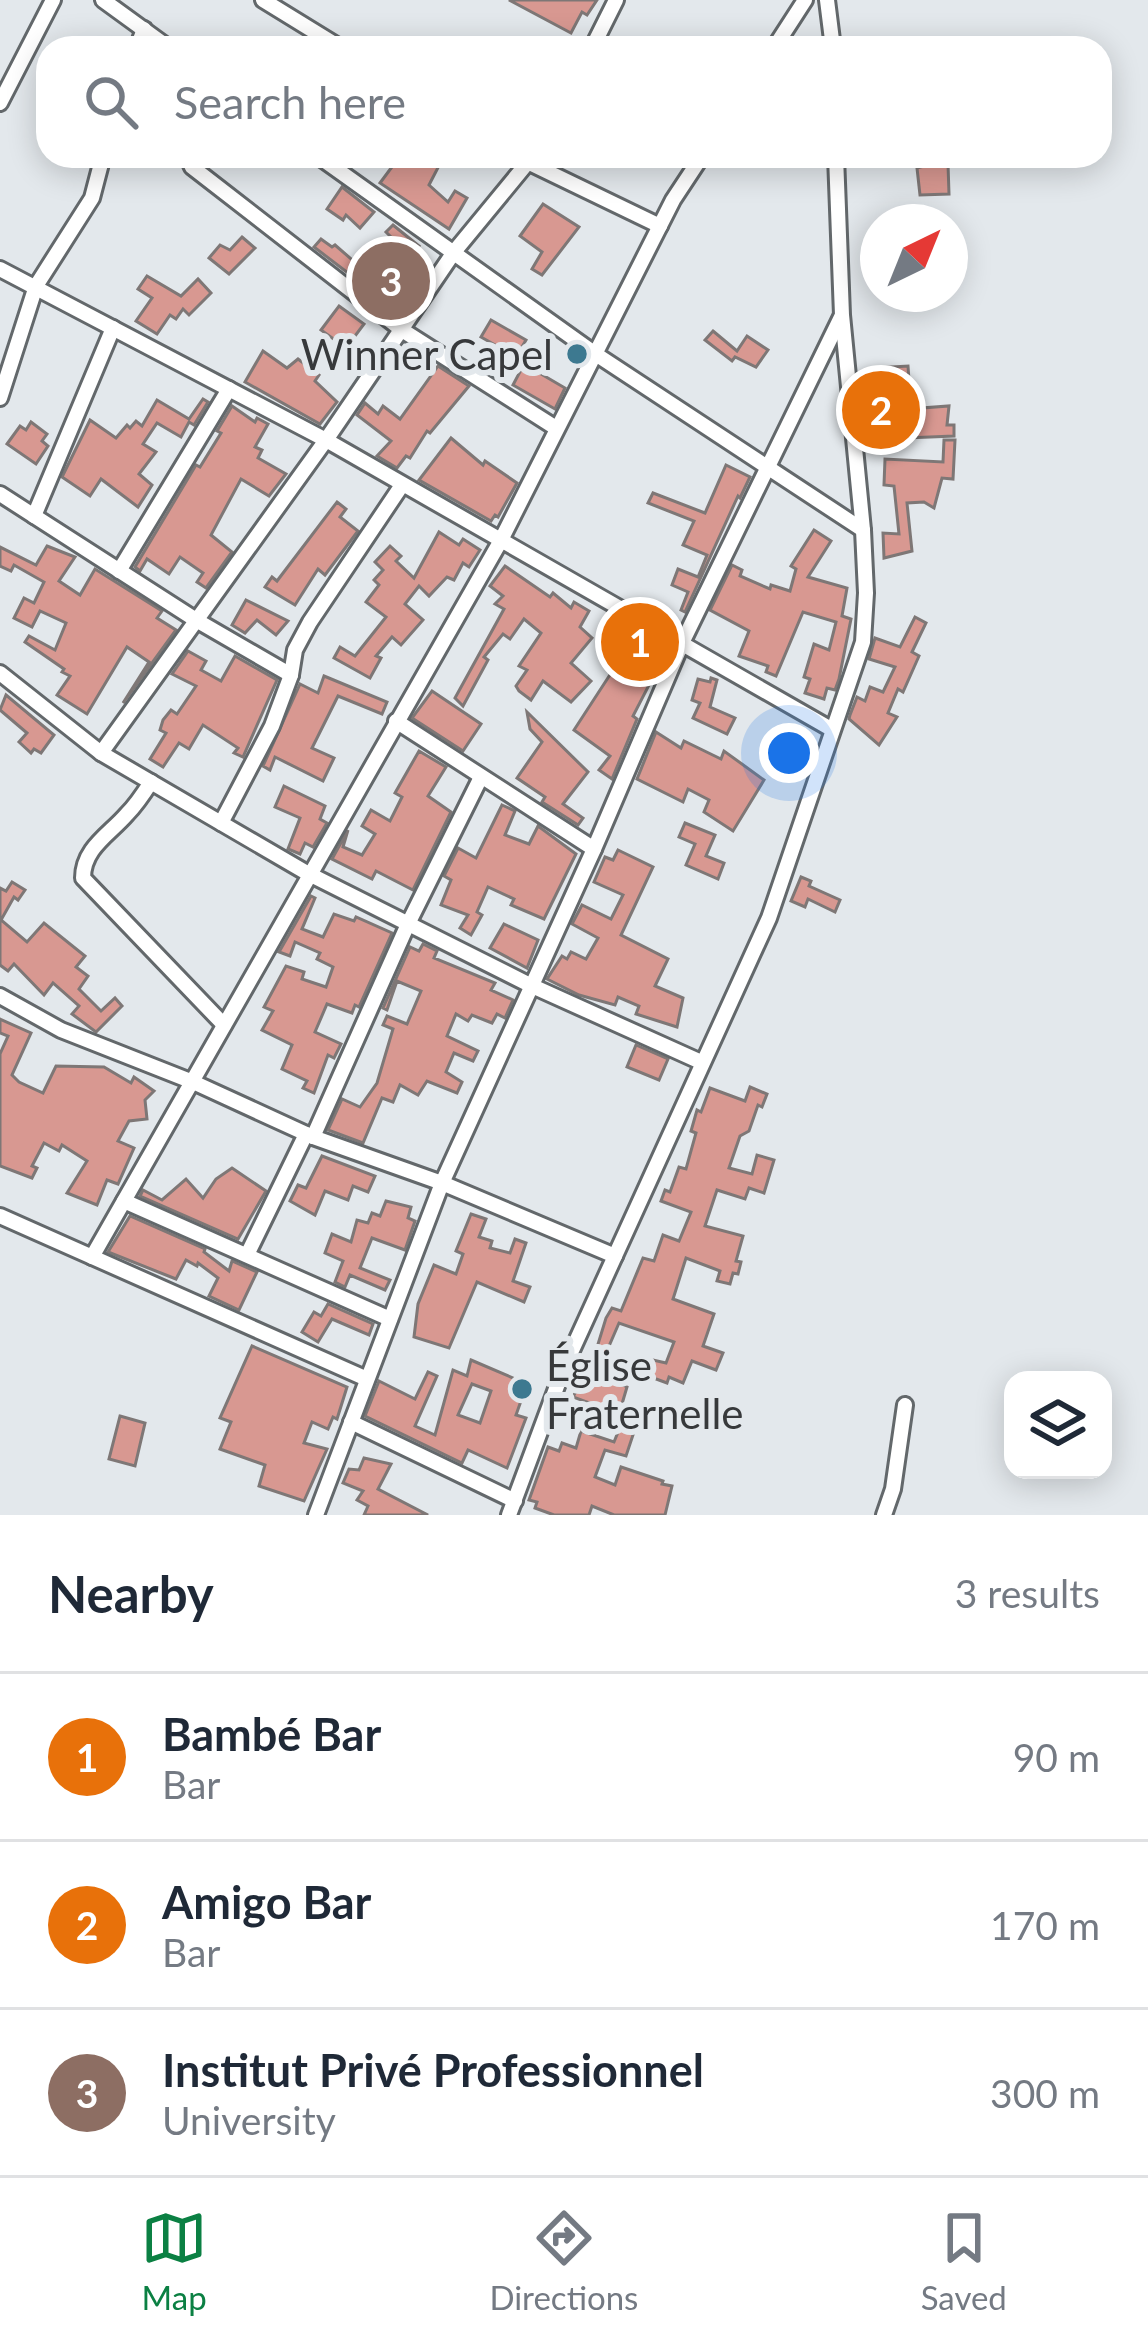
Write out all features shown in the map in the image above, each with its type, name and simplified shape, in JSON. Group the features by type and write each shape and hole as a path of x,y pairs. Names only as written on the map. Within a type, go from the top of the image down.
{"street":[{"path":"0,103 53,0"},
{"path":"103,0 154,36"},
{"path":"263,0 322,36"},
{"path":"598,36 616,0"},
{"path":"781,36 805,0"},
{"path":"826,0 831,36"},
{"path":"141,36 144,29"},
{"path":"0,398 36,286 92,198 100,168"},
{"path":"193,168 402,331 556,428"},
{"path":"335,168 594,353 863,530"},
{"path":"101,753 326,440 454,252 525,168"},
{"path":"545,168 660,226"},
{"path":"92,1257 500,542 660,226 695,168"},
{"path":"351,1422 512,1508 562,1370 769,918 863,642 863,530 842,315 836,168"},
{"path":"0,269 326,440 832,729"},
{"path":"316,1515 442,1183 683,641 842,315"},
{"path":"34,516 113,328"},
{"path":"118,571 229,389"},
{"path":"220,823 272,726 295,650 310,622 402,484"},
{"path":"0,494 291,675"},
{"path":"0,673 101,753 308,873 530,985 701,1062"},
{"path":"396,721 594,849"},
{"path":"248,1255 481,777"},
{"path":"152,782 97,844 83,867 83,878 224,1025"},
{"path":"0,995 61,1030 615,1256"},
{"path":"124,1201 390,1319"},
{"path":"0,1216 367,1379"},
{"path":"884,1515 893,1489 905,1405"}],"building":[{"path":"509,0 597,0 587,15 582,12 571,33"},
{"path":"391,168 438,168 429,185 448,202 455,191 467,198 449,229 380,183"},
{"path":"917,168 948,168 949,194 920,195"},
{"path":"342,187 374,212 360,228 346,215 343,220 327,209"},
{"path":"543,204 579,227 542,275 532,269 542,252 520,236"},
{"path":"393,225 419,246 414,252 418,256 386,302 314,247 321,239 335,245 380,284 403,249 386,232"},
{"path":"242,237 255,248 229,274 209,258 220,245 230,250"},
{"path":"147,276 181,296 198,279 211,293 189,315 183,309 176,319 170,315 157,334 136,321 152,298 138,289"},
{"path":"339,306 364,324 346,348 321,330"},
{"path":"491,320 526,340 516,357 481,337"},
{"path":"713,331 737,351 747,336 768,350 756,367 735,357 732,361 705,340"},
{"path":"263,351 287,368 298,359 319,375 315,381 337,402 320,424 245,382"},
{"path":"524,364 565,388 555,409 513,385"},
{"path":"438,366 469,386 397,468 377,456 391,441 357,415 365,403 378,414 383,406 400,419"},
{"path":"908,366 910,395 875,396 874,368"},
{"path":"203,399 208,402 181,437 157,423 143,444 156,452 139,474 152,485 138,507 101,479 90,496 62,477 90,420 116,438 127,425 130,428 136,421 142,426 157,400 189,419"},
{"path":"232,406 255,422 257,418 268,424 255,447 262,450 258,458 286,474 269,496 241,479 211,535 232,552 206,588 197,582 203,573 180,557 169,574 147,559 140,571 135,567 196,465 200,467 221,433 217,431"},
{"path":"949,406 947,425 954,425 954,436 881,439 881,427 910,426 909,409"},
{"path":"31,422 47,434 42,441 48,446 36,464 7,444 20,426 26,430"},
{"path":"451,438 483,465 485,461 517,483 491,521 419,480"},
{"path":"944,440 955,440 953,479 942,478 934,508 924,502 907,503 912,551 884,558 883,533 899,534 894,486 884,485 885,459 943,462"},
{"path":"726,465 750,477 685,612 681,610 688,592 672,585 678,569 698,577 707,555 683,545 694,521 648,503 653,493 705,513"},
{"path":"337,502 346,509 340,517 358,531 325,575 318,569 295,605 265,587 272,577 277,581"},
{"path":"814,530 831,541 808,577 847,588 842,616 851,619 839,679 835,690 827,688 824,699 805,693 810,679 804,677 814,644 829,650 836,622 803,612 776,676 766,672 768,666 739,656 749,631 710,610 732,565 742,570 740,576 770,589 771,585 790,591 796,569 791,566"},
{"path":"439,532 459,545 463,539 480,550 469,567 463,563 454,580 447,577 429,596 419,586 405,604 423,620 401,645 392,637 376,656 381,658 370,678 334,658 340,647 355,656 386,617 366,602 383,570 375,562 390,546 401,556 396,561 414,578"},
{"path":"47,546 75,557 59,581 80,595 95,569 162,611 157,618 176,630 123,703 149,662 127,647 87,714 57,695 70,676 64,669 25,642 29,636 55,650 66,623 40,611 32,627 14,618 24,598 34,603 44,582 14,565 11,571 0,566 0,547 36,565"},
{"path":"505,566 550,597 553,593 571,608 574,602 589,611 580,627 592,638 571,663 591,681 571,702 543,681 531,700 516,686 527,670 519,666 541,633 524,619 510,639 503,634 484,657 488,660 463,706 455,698 504,609 495,604 503,596 490,586"},
{"path":"246,600 288,621 276,635 257,620 245,633 232,625"},
{"path":"915,617 926,623 912,652 919,656 903,692 898,689 888,713 897,717 879,745 850,715 857,697 865,701 870,687 883,692 895,667 869,659 875,638 900,647"},
{"path":"633,631 654,641 651,647 665,654 633,716 637,719 612,779 599,770 610,756 574,730"},
{"path":"188,651 206,661 201,670 221,681 235,656 277,680 243,757 234,753 238,748 203,725 189,749 179,743 163,767 150,759 166,733 160,730 163,720 171,710 177,714 196,686 172,674"},
{"path":"324,676 387,702 382,714 338,696 312,748 334,758 323,781 275,757 270,770 263,766 300,684 318,693"},
{"path":"698,679 710,682 717,680 710,707 735,718 727,734 693,718 700,703 692,700"},
{"path":"432,691 481,724 463,751 412,718"},
{"path":"6,695 54,735 41,753 34,749 31,753 19,742 27,733 0,710"},
{"path":"527,712 588,772 563,804 583,818 578,825 542,802 545,797 517,778 542,742 530,729"},
{"path":"656,732 681,748 684,741 721,759 724,751 764,780 733,831 704,812 709,800 688,789 683,802 637,779"},
{"path":"419,751 446,767 428,796 451,812 413,890 376,871 372,879 332,859 348,830 343,847 362,855 375,834 362,826 371,810 390,821 402,797 395,793"},
{"path":"284,786 325,806 320,819 327,823 313,847 305,843 300,854 288,849 300,818 275,807"},
{"path":"502,805 515,811 505,835 529,844 538,826 576,854 544,919 511,905 514,899 488,887 477,912 482,915 471,935 460,928 468,915 441,905 451,880 444,876 458,848 476,858"},
{"path":"685,823 715,835 706,856 724,863 718,879 686,865 695,844 679,837"},
{"path":"618,850 653,867 621,935 668,959 655,986 683,998 677,1027 636,1014 639,1006 618,997 615,1005 547,979 562,956 567,959 571,952 586,959 598,938 572,924 582,905 611,919 623,895 594,882 605,857 613,860"},
{"path":"801,877 811,881 809,886 840,900 835,912 808,899 805,907 791,901"},
{"path":"12,882 25,890 18,900 14,897 1,920 27,942 44,923 85,956 76,967 88,976 79,989 101,1011 115,998 122,1006 96,1032 72,1014 79,1006 53,983 44,995 14,964 8,971 0,965 0,888 6,891"},
{"path":"311,896 315,898 302,929 323,937 334,914 354,921 356,917 392,933 359,1007 355,1005 352,1013 327,1004 315,1032 341,1044 334,1058 328,1055 314,1093 303,1088 307,1081 282,1069 292,1045 262,1030 273,1011 264,1007 286,966 304,972 302,979 326,987 333,967 317,959 320,953 295,942 290,956 279,952"},
{"path":"504,924 538,940 527,968 490,948"},
{"path":"423,944 437,951 434,958 495,983 491,990 513,1000 505,1018 497,1014 492,1023 472,1015 468,1021 456,1014 447,1036 478,1051 473,1061 454,1053 446,1072 462,1082 457,1093 427,1081 418,1095 400,1085 393,1102 382,1098 363,1143 328,1130 342,1099 360,1107 377,1083 393,1029 383,1025 387,1016 407,1024 421,991 397,981 387,1010 383,1008 410,947 419,951"},
{"path":"0,1019 31,1033 12,1075 19,1082 43,1093 56,1066 104,1067 131,1083 134,1077 154,1091 145,1100 147,1119 129,1121 118,1141 134,1148 118,1184 107,1180 97,1205 67,1193 87,1161 62,1145 59,1151 44,1143 32,1166 37,1168 32,1178 0,1166 0,1054 8,1036 0,1033"},
{"path":"636,1045 668,1059 659,1080 627,1067"},
{"path":"750,1087 767,1094 749,1131 740,1136 729,1168 752,1174 757,1155 774,1160 764,1193 749,1188 745,1199 717,1190 705,1226 743,1236 736,1261 741,1262 738,1274 733,1273 730,1284 717,1281 720,1271 686,1258 673,1299 714,1314 703,1346 723,1353 716,1370 692,1361 683,1383 648,1376 653,1360 666,1363 674,1342 619,1323 600,1367 624,1376 621,1384 627,1387 619,1414 573,1397 595,1354 606,1318 612,1308 621,1311 643,1258 654,1261 663,1235 679,1241 691,1212 661,1201 665,1190 670,1192 679,1167 686,1169 697,1110 701,1112 710,1088 745,1101"},
{"path":"322,1156 375,1176 368,1192 353,1186 348,1200 325,1191 315,1215 290,1201 298,1185 306,1188"},
{"path":"232,1168 266,1191 238,1239 140,1196 143,1190 162,1200 186,1179 203,1198 216,1179"},
{"path":"386,1201 411,1207 408,1218 415,1221 405,1250 372,1238 360,1268 390,1280 385,1290 350,1275 345,1287 335,1282 343,1261 325,1253 332,1234 351,1242 357,1220 368,1223 372,1213 380,1216"},
{"path":"471,1214 486,1219 479,1237 492,1241 490,1248 510,1253 515,1239 526,1243 513,1281 530,1287 524,1302 477,1282 449,1348 414,1337 418,1304 434,1265 456,1274 463,1254 456,1251"},
{"path":"130,1216 205,1249 229,1271 232,1261 257,1272 239,1310 209,1296 218,1278 198,1263 186,1260 176,1279 108,1252"},
{"path":"328,1304 373,1324 369,1335 332,1319 318,1342 302,1332 314,1312 321,1316"},
{"path":"252,1346 347,1387 337,1419 333,1417 328,1429 312,1422 304,1443 327,1449 304,1501 259,1486 265,1465 220,1449 231,1422 220,1418"},
{"path":"471,1360 527,1384 516,1415 526,1418 507,1468 468,1450 462,1463 365,1416 379,1381 415,1399 428,1372 437,1376 415,1426 435,1435 453,1370 467,1376","holes":["472,1384 491,1391 480,1423 458,1415"]},
{"path":"625,1415 638,1420 626,1456 605,1450 595,1477 615,1485 621,1467 663,1481 672,1486 665,1515 614,1515 592,1506 589,1515 554,1515 535,1508 537,1502 529,1500 548,1447 559,1451 562,1443 576,1448 581,1431 614,1442"},
{"path":"120,1416 145,1423 135,1466 109,1459"},
{"path":"364,1458 391,1464 378,1489 428,1515 364,1515 368,1506 357,1500 363,1491 343,1483 349,1469 359,1470"}],"place":[{"name":"Institut Privé Professionnel","path":"391,281"},
{"name":"Winner Capel","path":"577,354"},
{"name":"Amigo Bar","path":"881,410"},
{"name":"Bambé Bar","path":"640,642"},
{"name":"Église Fraternelle","path":"522,1389"}]}
